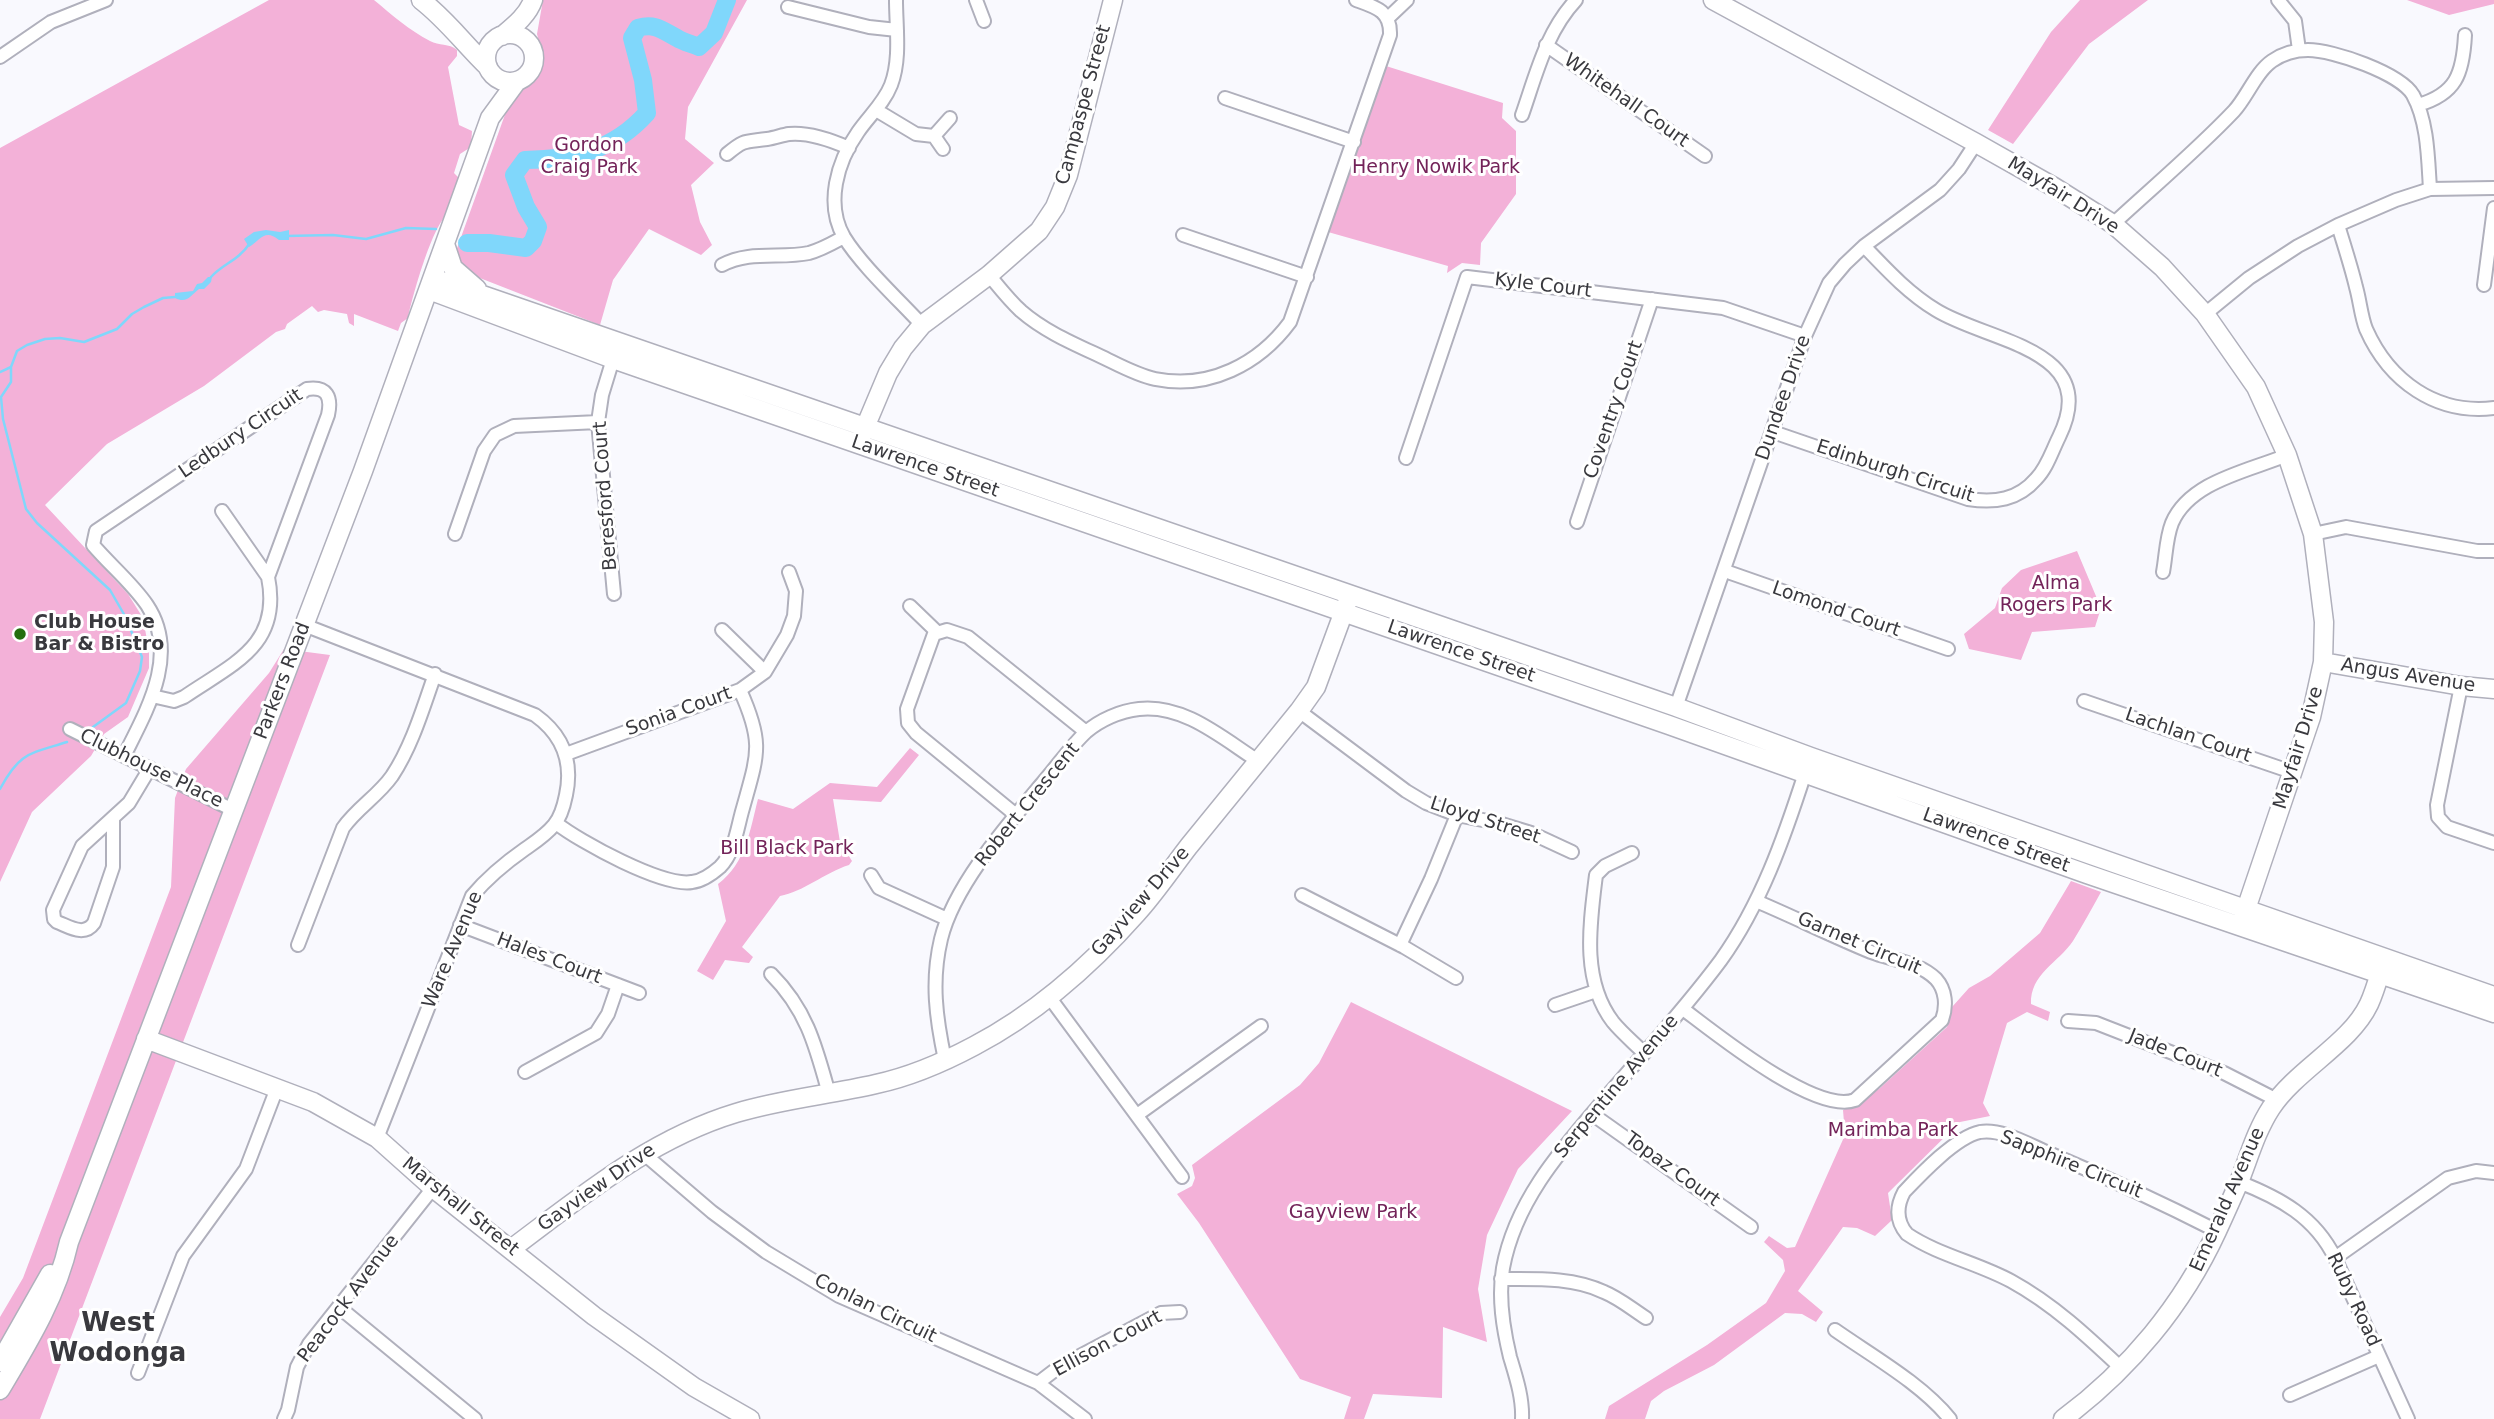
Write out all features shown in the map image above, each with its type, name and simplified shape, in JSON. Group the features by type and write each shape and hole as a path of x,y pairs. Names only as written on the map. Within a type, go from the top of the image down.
{"main road":[{"path":"421,0 454,29 464,44 503,81 523,78 532,67 532,3"},
{"name":"Campaspe Street","path":"861,436 888,373 903,348 922,325 989,275 1039,231 1055,207 1068,175 1113,0"},
{"name":"Mayfair Drive","path":"1713,0 1976,143 2113,224 2162,267 2205,314 2256,387 2287,455 2314,534 2323,609 2323,662 2311,717 2243,917"},
{"path":"489,70 486,55 498,38 517,24 532,3"},
{"path":"454,29 469,36 519,36 531,47"},
{"name":"Parkers Road","path":"489,70 490,117"},
{"name":"Parkers Road","path":"0,1390 63,1270 69,1242 417,324 490,117 517,80"},
{"path":"444,244 453,268 483,303"},
{"name":"Lawrence Street","path":"431,284 483,303 613,359 861,436 1346,604 1669,724 1808,765"},
{"path":"417,324 430,312 445,306 483,303"},
{"name":"Lawrence Street","path":"483,303 616,340 861,436"},
{"path":"613,359 616,340"},
{"name":"Lawrence Street","path":"1346,604 1676,707 1808,765 2087,874 2243,917 2382,965 2494,996"},
{"name":"Gayview Drive","path":"511,1249 643,1153 680,1134 737,1112 887,1081 945,1060 1005,1029 1051,998 1138,912 1299,711 1316,687 1346,604"},
{"name":"Angus Avenue","path":"2323,662 2461,686 2494,689"},
{"path":"1669,724 1676,707"},
{"name":"Lawrence Street","path":"2382,965 2494,1013"},
{"name":"Emerald Avenue","path":"2069,1417 2121,1368 2171,1312 2200,1267 2239,1182 2260,1126 2277,1100 2298,1076 2351,1029 2369,1004 2382,965"},
{"name":"Marshall Street","path":"146,1039 331,1111 377,1138 433,1188 594,1316 694,1387 750,1419"},
{"name":"Parkers Road","path":"0,1362 69,1242"}],"street":[{"path":"895,0 897,30 894,74 890,88 857,133 842,160 835,185 836,214 844,237 922,325"},
{"path":"976,0 984,21"},
{"path":"989,275 1019,309 1041,327 1154,379 1201,380 1223,374 1265,351 1290,322 1390,35 1388,18 1381,9 1356,0"},
{"path":"1388,18 1406,0"},
{"path":"1522,115 1546,45 1564,13 1576,0"},
{"path":"2278,0 2295,21 2299,50"},
{"path":"0,57 51,22 101,1"},
{"path":"788,7 869,27 897,30"},
{"path":"2418,105 2442,97 2449,91 2463,56 2465,35"},
{"name":"Whitehall Court","path":"1546,45 1705,156"},
{"path":"2113,224 2211,135 2237,108 2267,65 2279,57 2299,50 2327,52 2388,73 2402,82 2418,105 2427,148 2430,189"},
{"path":"1225,98 1354,142"},
{"path":"876,110 916,134 934,136 943,149"},
{"path":"934,136 950,118"},
{"path":"727,154 743,141 789,134 835,141 849,148"},
{"name":"Dundee Drive","path":"1676,707 1805,336 1829,283 1864,246 1951,180 1976,143"},
{"path":"2205,314 2249,278 2298,246 2338,225 2396,200 2430,189 2494,188"},
{"path":"2484,285 2494,208"},
{"path":"2338,225 2365,326 2386,363 2417,392 2436,401 2474,410 2494,408"},
{"path":"1183,235 1307,277"},
{"path":"722,265 732,260 765,254 807,254 844,237"},
{"name":"Edinburgh Circuit","path":"1773,432 1968,499 1986,502 2011,498 2032,484 2041,474 2065,425 2070,408 2066,387 2061,376 2045,357 1937,312 1914,295 1864,246"},
{"name":"Kyle Court","path":"1406,458 1467,277 1723,308 1805,336"},
{"name":"Coventry Court","path":"1577,522 1652,299"},
{"name":"Beresford Court","path":"613,359 602,395 598,422 614,594"},
{"name":"Ledbury Circuit","path":"124,756 152,696 162,657 162,646 154,617 139,595 93,545 96,531 307,389 318,388 328,396 328,415 268,577 272,594 270,615 262,636 253,649 180,700 170,701 152,696"},
{"path":"455,534 484,451 495,435 514,426 598,422"},
{"path":"2163,572 2170,528 2187,502 2214,484 2287,455"},
{"path":"222,511 268,577"},
{"path":"2314,534 2346,527 2477,551 2494,551"},
{"name":"Lomond Court","path":"1725,571 1948,649"},
{"name":"Sonia Court","path":"566,754 740,690 765,672 788,635 794,616 796,591 789,572"},
{"path":"910,607 937,632"},
{"path":"304,625 535,715 554,732 566,754 569,769 565,804 556,823 599,851 666,878 691,883 710,875 730,853 755,766 757,741 753,718 740,690"},
{"path":"722,630 765,672"},
{"path":"1016,815 916,733 908,723 907,709 932,638 937,632 947,630 968,637 1086,732"},
{"path":"298,945 343,828 355,812 390,778 401,761 435,674"},
{"path":"2461,686 2437,805 2438,817 2447,827 2494,844"},
{"name":"Lachlan Court","path":"2084,701 2292,772"},
{"name":"Robert Crescent","path":"945,1060 936,1017 934,987 936,962 947,919 966,883 1016,815 1086,732 1106,719 1124,712 1160,709 1194,720 1258,761"},
{"name":"Lloyd Street","path":"1299,711 1426,803 1457,815 1499,823 1531,833 1572,852"},
{"name":"Clubhouse Place","path":"70,729 233,810"},
{"name":"Serpentine Avenue","path":"1522,1419 1516,1375 1501,1315 1502,1279 1508,1246 1518,1220 1537,1185 1563,1148 1683,1009 1721,959 1756,901 1776,858 1808,765"},
{"path":"113,818 113,867 94,923 88,930 82,931 57,922 53,910 78,853 88,841 129,803 150,768"},
{"path":"1400,945 1457,815"},
{"name":"Ware Avenue","path":"377,1138 472,896 482,883 556,823"},
{"path":"1632,853 1605,866 1596,875 1591,957 1595,991 1614,1024 1644,1053"},
{"path":"870,875 878,888 947,919"},
{"path":"1302,895 1400,945 1456,978"},
{"name":"Garnet Circuit","path":"1683,1009 1755,1062 1790,1083 1819,1098 1847,1103 1855,1100 1942,1020 1946,1003 1942,987 1930,974 1903,961 1873,953 1756,901"},
{"name":"Hales Court","path":"460,925 639,993"},
{"path":"771,974 790,993 802,1014 817,1047 829,1094"},
{"path":"525,1072 596,1033 608,1014 618,985"},
{"path":"1555,1005 1595,991"},
{"path":"1051,998 1182,1177"},
{"name":"Jade Court","path":"2068,1021 2096,1023 2224,1073 2277,1100"},
{"path":"1137,1115 1261,1026"},
{"path":"138,1373 183,1256 246,1169 277,1088"},
{"name":"Topaz Court","path":"1592,1114 1751,1227"},
{"name":"Sapphire Circuit","path":"2121,1368 2072,1322 2041,1299 2010,1280 1907,1234 1901,1227 1898,1216 1904,1192 1963,1139 1989,1132 2016,1140 2126,1185 2217,1231"},
{"name":"Conlan Circuit","path":"643,1153 712,1212 766,1252 839,1296 1038,1383 1085,1419"},
{"path":"2336,1258 2448,1178 2476,1171 2494,1173"},
{"name":"Ruby Road","path":"2239,1182 2273,1195 2292,1206 2321,1236 2336,1258 2407,1419"},
{"name":"Peacock Avenue","path":"284,1419 297,1367 303,1354 433,1188"},
{"path":"1502,1279 1566,1282 1594,1288 1606,1292 1646,1318"},
{"path":"340,1308 475,1419"},
{"name":"Ellison Court","path":"1038,1383 1059,1367 1161,1313 1181,1312"},
{"path":"1835,1330 1915,1387 1950,1419"},
{"path":"2290,1395 2379,1356"}],"green space":[{"path":"269,0 374,0 422,37 457,50 457,56 448,67 459,125 472,131 471,147 460,154 454,173 459,178 447,215 429,247 408,318 401,323 398,331 354,314 354,326 349,323 347,314 324,310 318,312 312,306 287,324 285,329 276,332 204,386 107,444 45,505 128,594 143,618 149,668 128,717 104,734 91,756 32,812 0,882 0,148"},
{"name":"Gordon Craig Park","path":"543,0 747,0 688,107 685,139 714,163 691,185 700,222 712,245 701,255 649,229 613,280 600,325 467,273 455,254 512,95 532,82 538,69 542,54 537,34"},
{"path":"2080,0 2148,0 2089,44 2013,144 1988,130 2051,32"},
{"path":"2407,0 2494,0 2494,4 2449,15"},
{"name":"Henry Nowik Park","path":"1386,66 1503,103 1502,118 1516,131 1516,194 1481,243 1480,265 1462,263 1447,273 1448,266 1328,232"},
{"name":"Alma Rogers Park","path":"2077,551 2101,608 2095,627 2032,632 2021,660 1969,649 1964,634 1995,608 2002,588 2021,570"},
{"path":"284,649 330,655 40,1419 0,1419 0,1317 23,1278 171,887 175,798 186,769 269,673"},
{"name":"Bill Black Park","path":"910,748 919,755 881,802 833,799 840,842 852,861 849,865 797,891 780,896 742,947 753,957 749,963 725,960 713,980 697,971 726,921 718,884 741,856 758,799 793,809 830,783 877,787"},
{"name":"Marimba Park","path":"2071,881 2101,892 2073,941 2035,985 2031,1004 2050,1012 2048,1021 2027,1012 2007,1023 1983,1103 1990,1116 1960,1122 1888,1193 1892,1220 1875,1236 1857,1228 1843,1227 1798,1291 1823,1312 1816,1322 1802,1314 1785,1313 1714,1365 1664,1391 1651,1401 1645,1419 1605,1419 1609,1406 1707,1345 1766,1303 1785,1271 1783,1260 1764,1242 1769,1236 1787,1248 1795,1247 1845,1135 1843,1110 1859,1104 1880,1088 1947,1027 1952,1007 1969,988 1990,976 2040,933"},
{"name":"Gayview Park","path":"1351,1002 1572,1111 1518,1169 1487,1235 1478,1289 1487,1342 1443,1327 1442,1398 1373,1394 1364,1419 1344,1419 1351,1397 1300,1379 1199,1223 1177,1194 1192,1186 1195,1178 1192,1165 1300,1085 1319,1063"}],"water":[{"path":"289,230 289,240 279,240 266,235 249,247 244,239 254,232"},
{"path":"212,277 211,282 204,289 199,289 185,300 175,298 175,293 193,291 197,284"}],"waterway":[{"path":"467,243 526,248 533,241 538,227 526,207 514,175 525,160 576,155 606,144 634,126 647,113 643,80 632,38 638,28 658,28 699,47 714,33 727,0"},
{"path":"286,236 333,235 366,239 406,228 436,229"},
{"path":"211,277 241,254 250,243"},
{"path":"0,372 11,367 17,351 27,345 45,339 60,338 84,342 117,329 132,314 144,307 163,298 175,297"},
{"path":"11,367 11,382 1,397 3,419 26,509 37,523 110,590 125,616 142,657 140,671 126,703 93,727"},
{"path":"0,789 14,768 27,756 67,742"}],"place":[{"name":"Club House Bar & Bistro","path":"20,634"}],"district":[{"name":"West Wodonga","path":"118,1339"}]}
